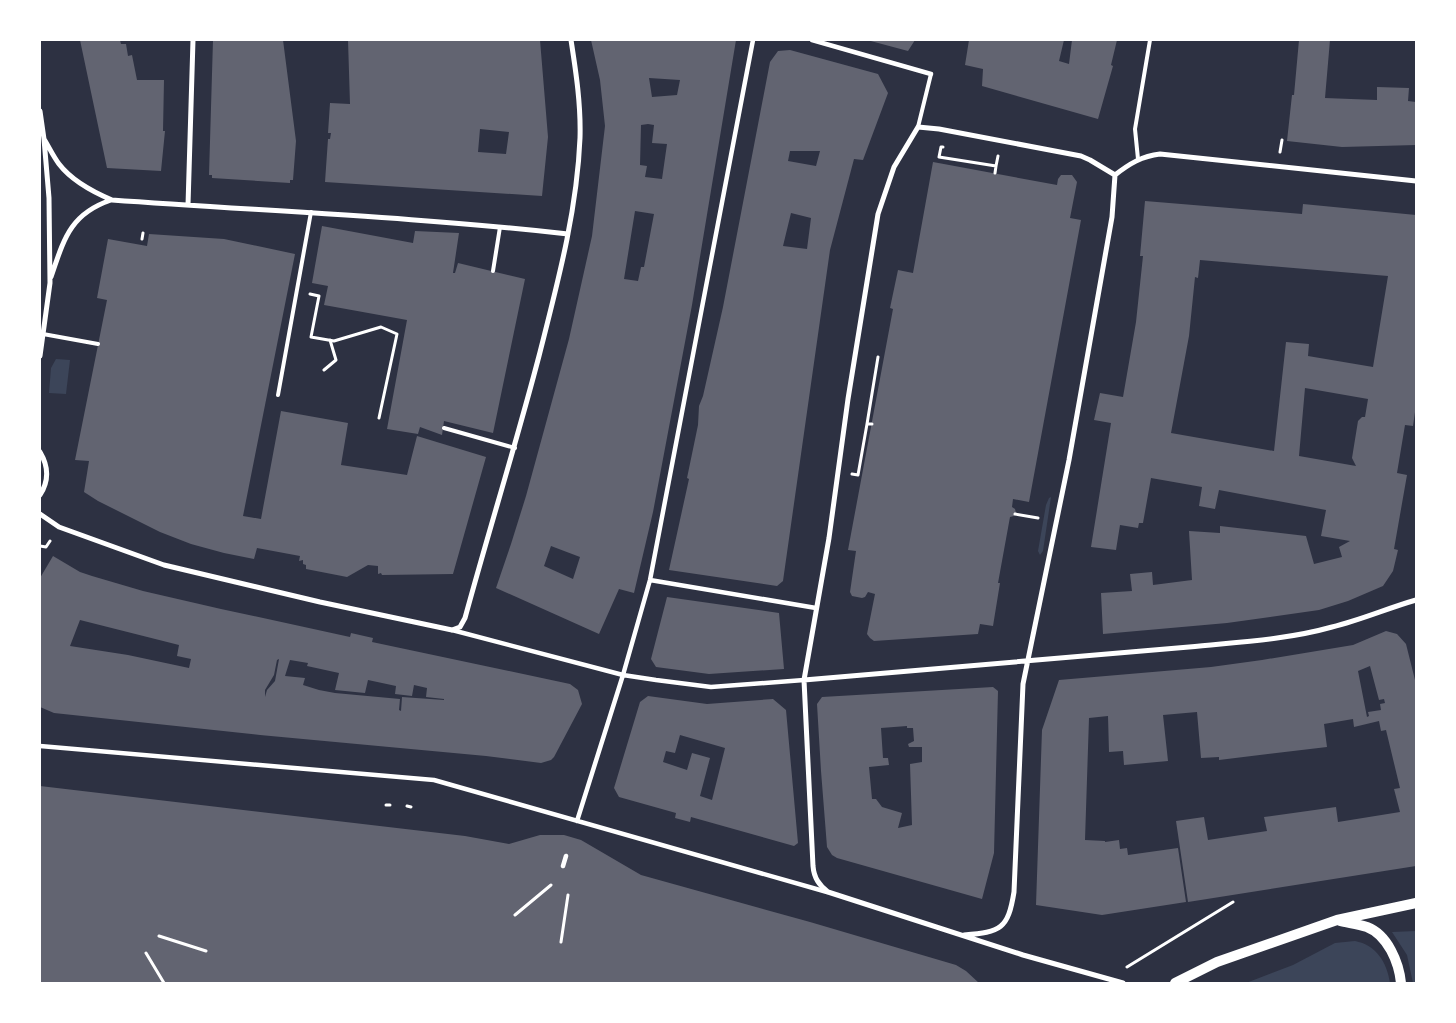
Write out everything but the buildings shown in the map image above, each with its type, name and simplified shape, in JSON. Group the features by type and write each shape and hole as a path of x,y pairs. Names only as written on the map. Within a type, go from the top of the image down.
{"main road":[{"path":"1175,983 1217,962 1337,920 1416,903"},
{"path":"1337,920 1369,928 1383,939 1393,955 1400,972 1401,983"}],"street":[{"path":"188,205 193,40"},
{"path":"452,630 460,627 466,618 515,448 559,277 568,234 580,136 571,40"},
{"path":"577,821 623,675 650,580 753,40"},
{"path":"812,40 931,74"},
{"path":"40,111 49,198 50,283 40,356"},
{"path":"828,892 817,881 813,866 804,680 829,538 848,399 878,214 894,167 918,127 939,129 1081,156 1115,175"},
{"path":"44,139 59,164 68,173 95,192 112,200 311,212 568,234"},
{"path":"962,935 991,933 998,929 1011,912 1014,892 1023,684 1069,460 1111,227 1115,175 1138,159 1160,154 1416,180"},
{"path":"50,283 68,231 80,217 95,206 112,200"},
{"path":"40,452 47,475 44,489 40,495"},
{"path":"40,514 59,527 164,565 320,602 452,630 623,675 712,686 1188,648 1313,632 1416,600"},
{"path":"650,580 816,608"},
{"path":"40,746 434,780 828,892 1023,955 1123,983"},
{"path":"562,866 566,856"}],"lane":[{"path":"1138,159 1135,129 1150,40"},
{"path":"918,127 931,74"},
{"path":"278,394 311,212"},
{"path":"493,271 500,227"},
{"path":"43,334 98,344"},
{"path":"454,431 456,424"},
{"path":"444,428 515,448"}],"path":[{"path":"949,148 941,147 939,157 996,166"},
{"path":"995,173 998,156"},
{"path":"142,239 143,233"},
{"path":"314,294 319,296 311,337 334,341 381,327 397,334 379,418"},
{"path":"324,370 336,360 330,340"},
{"path":"858,475 869,424 878,357"},
{"path":"1015,514 1038,518"},
{"path":"40,546 46,547"},
{"path":"515,914 551,885"},
{"path":"561,942 568,895"},
{"path":"1122,971 1233,902"},
{"path":"159,936 206,951"},
{"path":"146,953 164,983"}],"shaded area":[{"path":"56,359 70,360 66,394 49,393 51,368"},
{"path":"1051,497 1043,551 1040,555 1038,551 1046,505"},
{"path":"1416,931 1416,983 1413,983 1407,955 1392,932"},
{"path":"1355,941 1369,946 1375,951 1386,968 1390,983 1246,983 1293,965 1335,943"}]}
